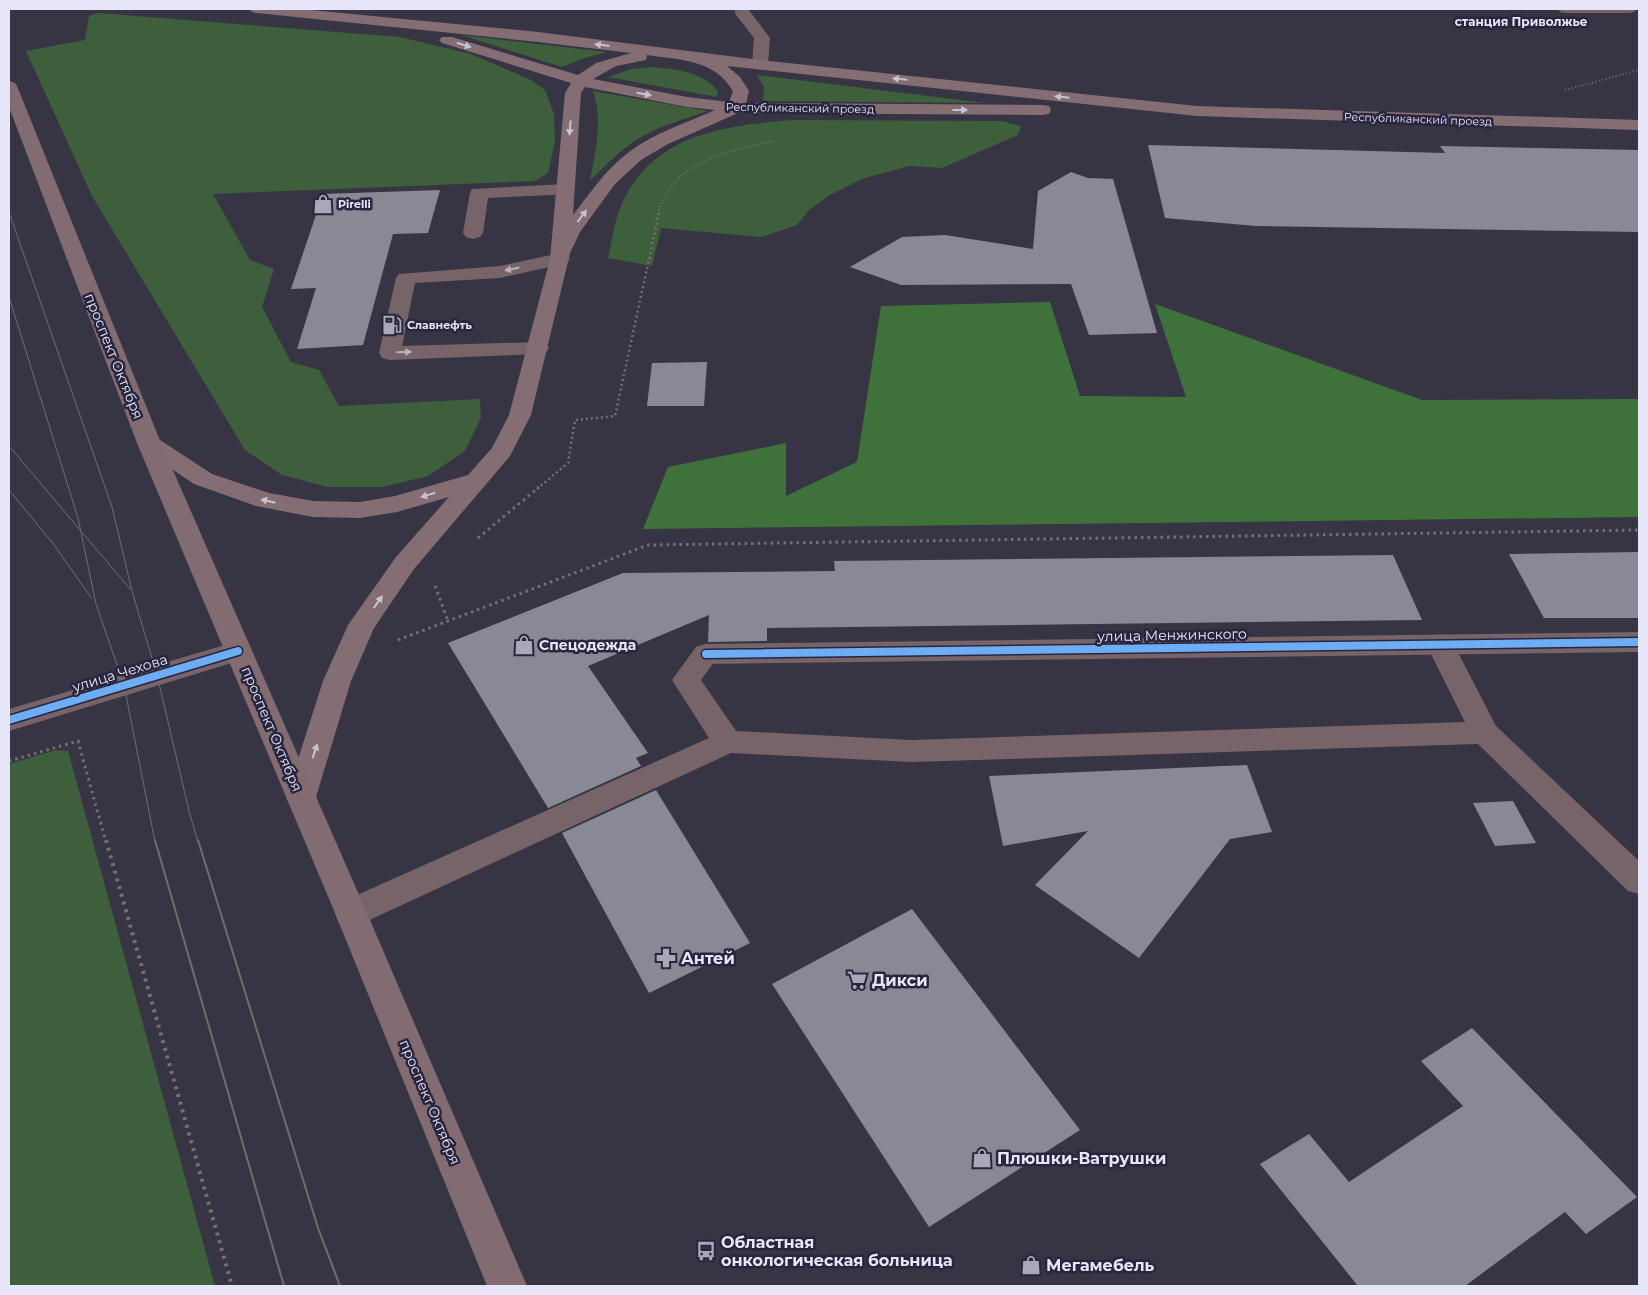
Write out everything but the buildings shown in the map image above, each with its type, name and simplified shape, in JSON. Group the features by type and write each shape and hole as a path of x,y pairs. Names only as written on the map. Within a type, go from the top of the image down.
{"main road":[{"name":"Республиканский проезд","path":"257,9 538,37 686,56 1197,111"},
{"name":"Республиканский проезд","path":"384,23 580,81 670,99 736,108 1197,111 1639,125"},
{"path":"301,797 337,682 362,625 405,563 502,451 520,415 560,259 571,231 609,180 635,156 683,130 736,108 741,91 735,80 707,61 686,56 656,55 620,59 593,69 580,81 573,93 560,259"},
{"name":"проспект Октября","path":"9,86 149,443 351,913 507,1286"},
{"path":"149,443 203,479 265,500 313,509 360,510 397,504 475,480"}],"street":[{"path":"742,9 741,12 762,38 760,64"},
{"path":"1565,9 1629,9"},
{"path":"472,233 479,193 565,190"},
{"path":"538,348 390,353 406,278 500,272 560,259"},
{"name":"улица Менжинского","path":"728,742 686,680 706,654 1639,642"},
{"path":"1440,644 1485,733 1639,881"},
{"name":"улица Чехова","path":"9,720 238,650"},
{"path":"351,913 728,742 912,751 1485,733"}],"path":[{"path":"477,538 568,463 576,420 614,416 660,207 673,184 699,163 734,150 776,140"},
{"path":"393,642 648,545 1639,530"},
{"path":"434,585 448,621"},
{"path":"9,762 78,741 232,1286"}],"green space":[{"path":"97,13 400,37 471,54 531,80 545,90 554,114 555,141 548,173 535,181 213,194 250,260 274,269 262,307 291,362 319,370 339,406 480,399 481,418 465,451 428,476 382,487 328,487 282,475 245,450 92,196 26,51 85,40 89,16"},
{"path":"461,35 607,52 581,59 562,67"},
{"path":"651,67 679,70 696,75 711,84 718,91 717,97 608,77 632,69"},
{"path":"757,75 985,103 763,101 764,87"},
{"path":"593,91 707,111 646,134 631,143 590,180 598,124 598,113"},
{"path":"792,120 1002,121 1021,126 1018,135 942,168 909,166 862,179 830,195 809,210 797,225 761,237 661,228 652,266 608,258 621,206 634,182 651,163 670,149 692,138 740,126"},
{"path":"1050,302 1080,396 1186,397 1155,304 1422,400 1639,399 1639,517 643,529 668,467 786,443 786,496 857,462 881,306"},
{"path":"56,750 68,751 215,1286 9,1286 9,764"}],"tram line":[{"path":"9,212 112,507 132,591 157,675 198,842"},
{"path":"9,297 81,531"},
{"path":"9,446 81,531"},
{"path":"9,490 55,546 92,599"},
{"path":"81,531 130,589"},
{"path":"81,531 96,604 124,685 155,842"},
{"path":"155,840 284,1286"},
{"path":"198,840 318,1228 340,1286"}],"cycle path":[{"path":"706,654 1639,642"},
{"path":"9,720 238,651"}],"place":[{"name":"Pirelli","path":"323,204"},
{"name":"Славнефть","path":"392,325"},
{"name":"Спецодежда","path":"524,645"},
{"name":"Антей","path":"666,958"},
{"name":"Дикси","path":"857,980"},
{"name":"Плюшки-Ватрушки","path":"982,1158"},
{"name":"Областная онкологическая больница","path":"706,1251"},
{"name":"Мегамебель","path":"1031,1265"}],"district":[{"name":"станция Приволжье","path":"1521,22"}]}
